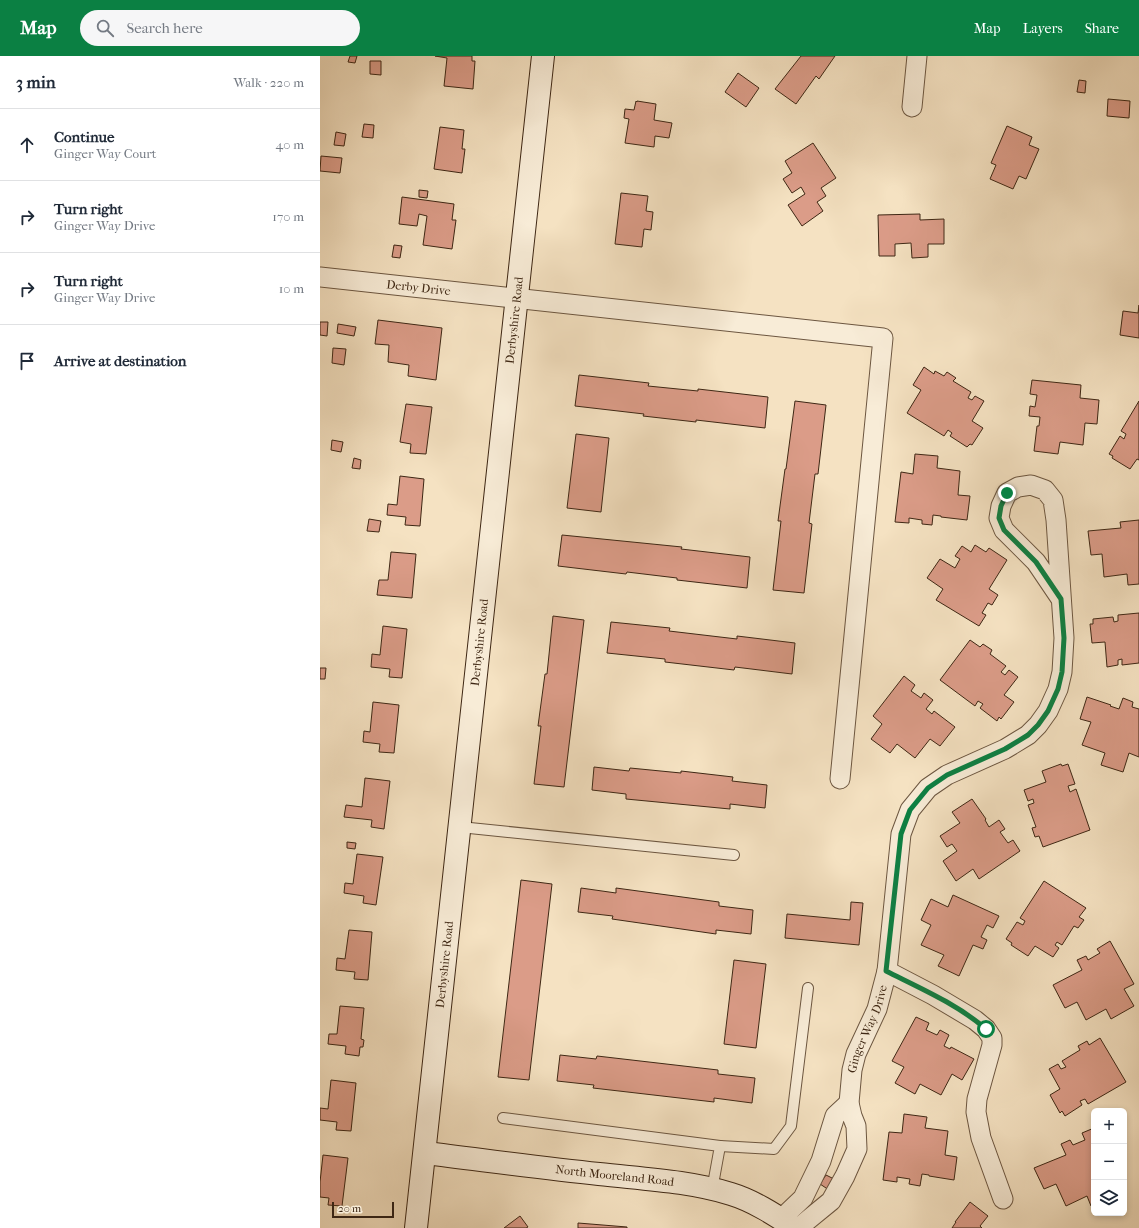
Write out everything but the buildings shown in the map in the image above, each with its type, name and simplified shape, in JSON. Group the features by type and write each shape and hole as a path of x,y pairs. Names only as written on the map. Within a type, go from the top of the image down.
{"street":[{"name":"Derbyshire Road","path":"416,1228 543,56"},
{"path":"912,107 918,56"},
{"name":"Derby Drive","path":"320,278 883,338 840,779"},
{"name":"Ginger Way Drive","path":"792,1225 831,1201 845,1176 857,1149 856,1126 849,1103 852,1070 856,1054 877,1010 886,971 901,834 910,810 928,788 947,775 1005,749 1028,735 1038,725 1048,711 1058,689 1062,672 1064,638 1056,520 1053,500 1045,490 1031,485 1018,487 1007,493 1001,506 999,518 1004,530 1036,562 1061,599"},
{"path":"886,971 933,995 976,1020 986,1029 992,1038 992,1045 977,1100 976,1112 981,1138 1003,1199"},
{"path":"792,1225 821,1161 835,1116 849,1103"},
{"name":"North Mooreland Road","path":"425,1153 682,1183 739,1197 765,1209 792,1225"}],"lane":[{"path":"460,827 734,855"},
{"path":"503,1118 720,1146 774,1149 790,1126 808,988"},
{"path":"712,1190 720,1146"}],"route":[{"path":"986,1029 976,1020 933,995 886,971 901,834 910,810 928,788 947,775 1005,749 1028,735 1038,725 1048,711 1058,689 1062,672 1064,638 1061,599 1036,562 1004,530 999,518 1001,506 1007,493"}]}
